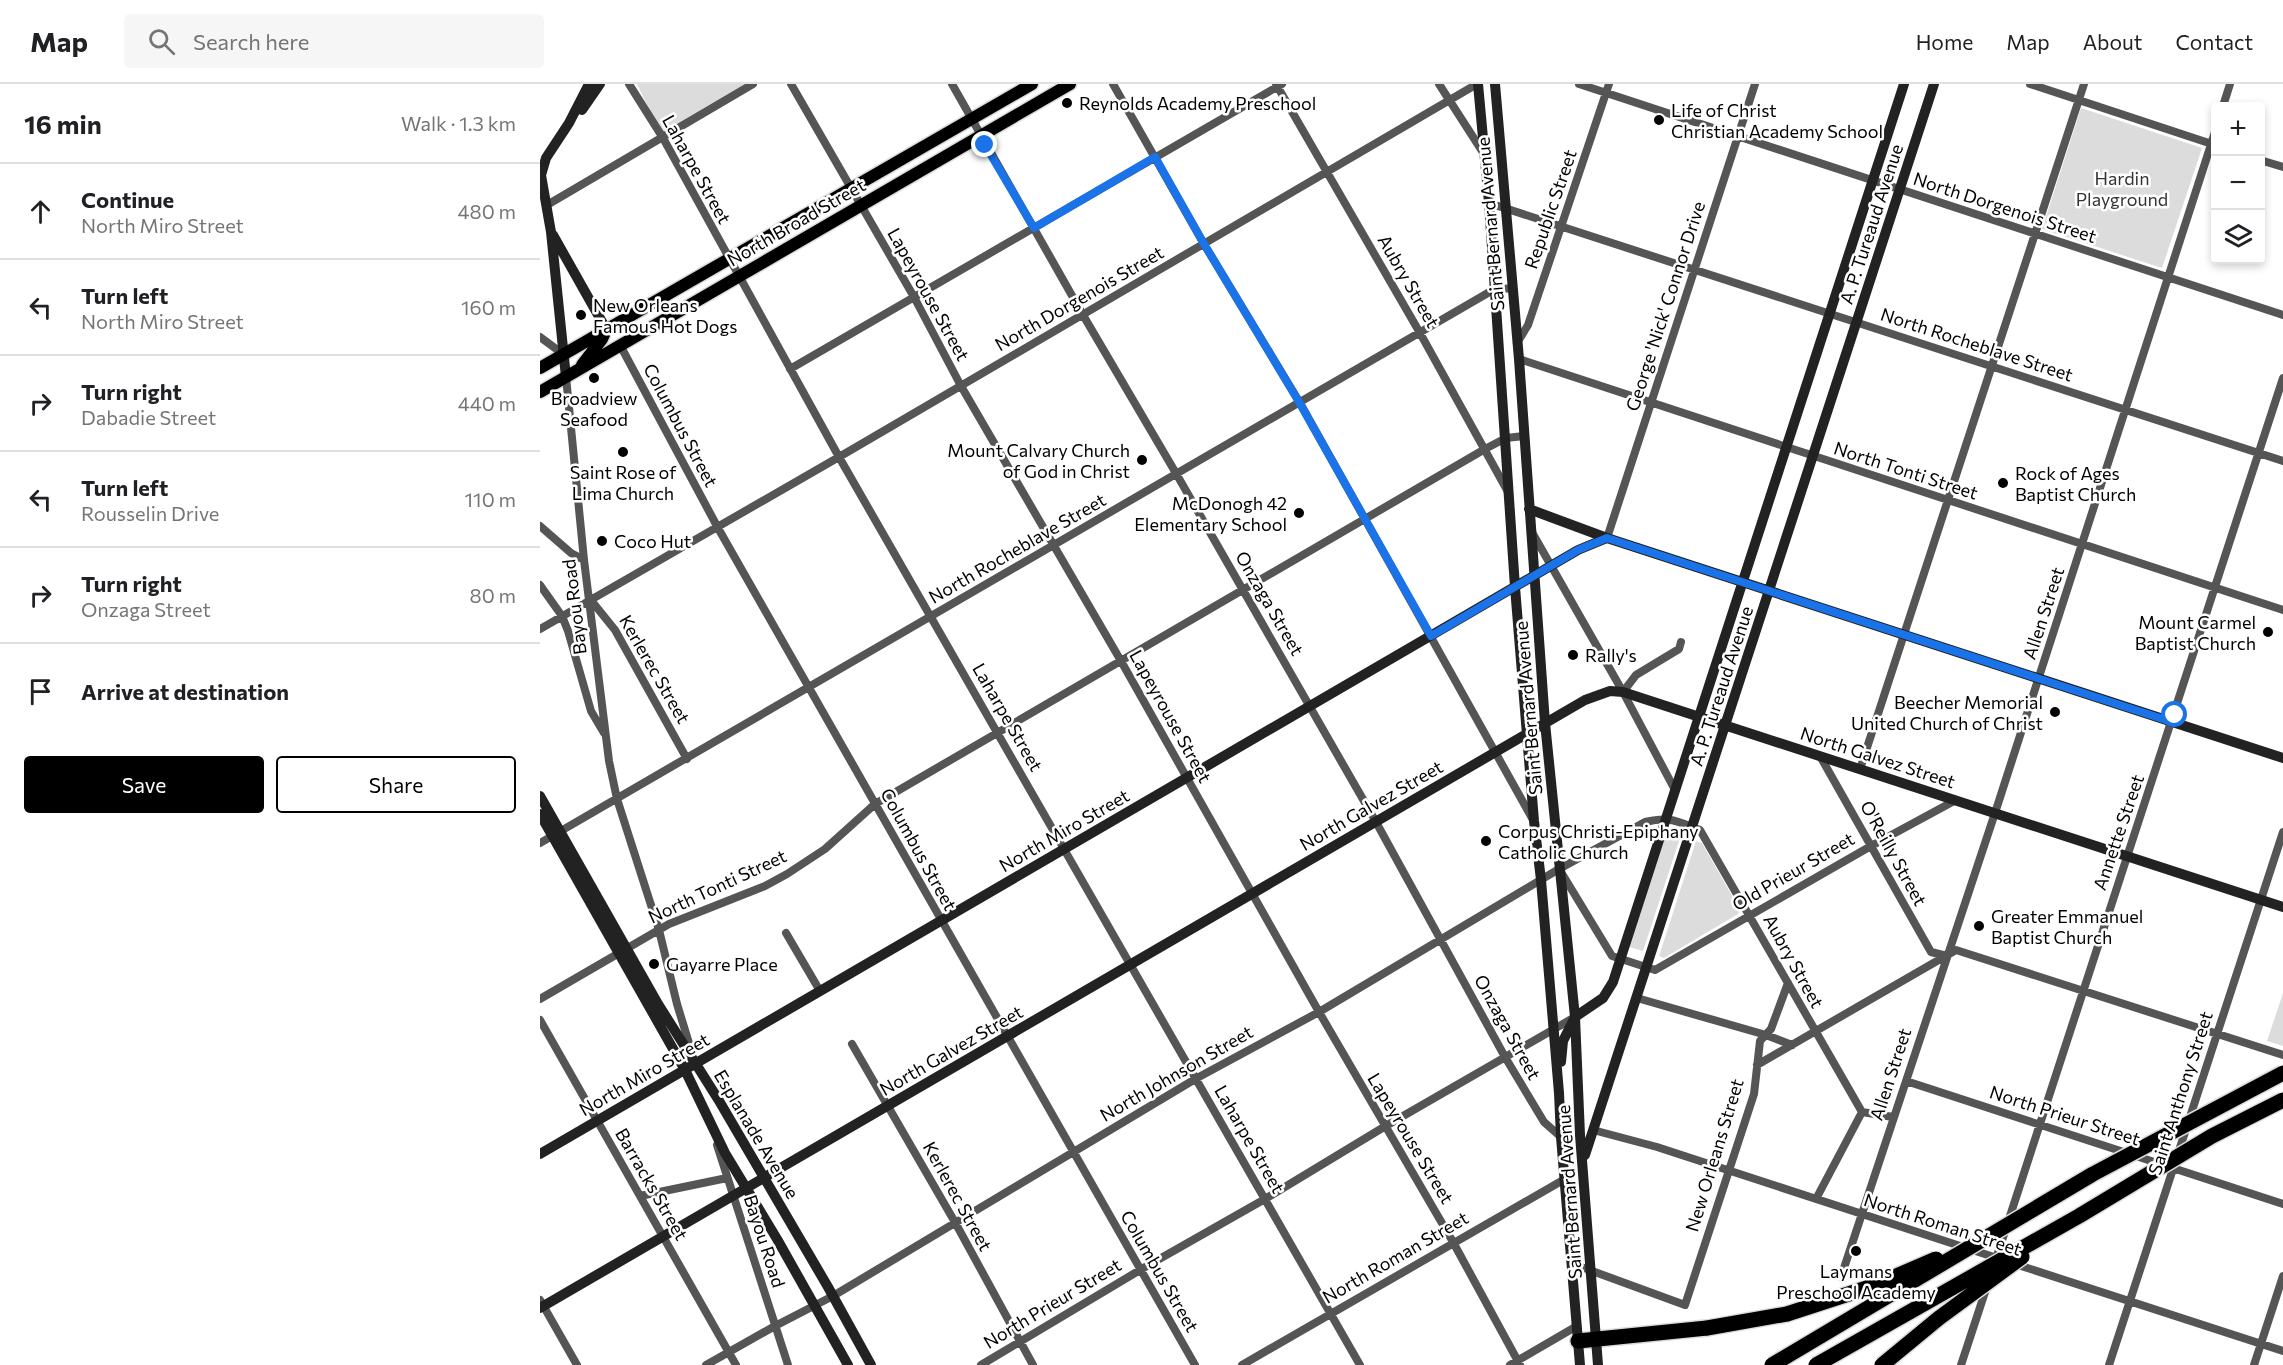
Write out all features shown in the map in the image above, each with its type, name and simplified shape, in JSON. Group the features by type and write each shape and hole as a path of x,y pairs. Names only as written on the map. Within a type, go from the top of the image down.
{"highway":[{"path":"1772,1365 2093,1174 2283,1073"},
{"path":"1816,1365 2079,1216 2212,1136 2283,1100"},
{"path":"1882,1365 1939,1318 2079,1216"},
{"path":"1577,1334 1596,1339 1707,1328 1787,1314 1873,1286 1996,1231"}],"main road":[{"name":"North Broad Street","path":"540,368 1032,84"},
{"name":"North Broad Street","path":"540,392 1070,84"},
{"path":"579,368 602,339 606,329"}],"street":[{"path":"569,123 589,84"},
{"path":"569,123 585,106 600,84"},
{"name":"Laharpe Street","path":"629,84 663,138 839,457 1360,1365"},
{"path":"547,205 753,84"},
{"name":"Lapeyrouse Street","path":"791,84 1384,1127 1454,1242 1516,1363"},
{"name":"Onzaga Street","path":"952,84 1376,822 1505,1057 1544,1122 1561,1137"},
{"path":"1113,84 1204,244 1299,402 1534,821"},
{"path":"1439,84 1484,155"},
{"name":"North Dorgenois Street","path":"540,629 718,528 1477,84"},
{"name":"Saint Bernard Avenue","path":"1477,84 1489,203 1493,290 1506,438 1515,587 1580,1365"},
{"name":"Saint Bernard Avenue","path":"1495,84 1519,359 1545,723 1575,1017 1580,1136 1584,1161 1598,1365"},
{"name":"North Dorgenois Street","path":"1580,84 1608,88 1873,181 2283,315"},
{"name":"George 'Nick' Connor Drive","path":"1607,538 1755,84"},
{"name":"A. P. Tureaud Avenue","path":"1575,1017 1603,998 1613,982 1904,84"},
{"name":"A. P. Tureaud Avenue","path":"1584,1161 1934,84"},
{"path":"2030,84 2211,144"},
{"path":"1860,769 2084,84"},
{"path":"2224,102 2230,84"},
{"path":"790,369 1278,85"},
{"name":"Aubry Street","path":"1278,85 1510,496"},
{"name":"Republic Street","path":"1517,343 1528,326 1608,88"},
{"name":"Bayou Road","path":"569,123 546,158 541,175 551,232 584,560 606,736 617,799 659,930 677,1004 695,1061"},
{"name":"Allen Street","path":"1841,1277 1995,813 2167,278 2211,151"},
{"path":"2265,162 2283,167"},
{"name":"North Rocheblave Street","path":"1489,203 2283,461"},
{"path":"551,232 606,329"},
{"name":"North Rocheblave Street","path":"540,843 1493,290 1512,288"},
{"path":"540,337 563,354"},
{"name":"Columbus Street","path":"620,345 718,528 1195,1365"},
{"name":"North Tonti Street","path":"1519,359 2283,610"},
{"name":"Annette Street","path":"1961,1365 2283,378"},
{"name":"North Tonti Street","path":"540,999 669,924 765,886 788,874 825,849 875,804 999,734 1485,449 1506,438 1524,436"},
{"path":"1529,509 1607,538 2283,758"},
{"path":"540,526 571,553 584,560"},
{"path":"1531,530 1623,692 1675,790"},
{"name":"North Miro Street","path":"540,1154 685,1070 695,1061 820,992 1578,550 1607,538"},
{"path":"540,585 561,616 568,631 591,711 606,736"},
{"name":"Kerlerec Street","path":"590,599 615,630 687,759"},
{"path":"1623,692 1636,675 1678,649 1681,642"},
{"name":"North Galvez Street","path":"541,1305 747,1188 1545,723 1591,697 1610,691 1623,692 1699,716 2283,907"},
{"name":"O'Reilly Street","path":"1820,756 1931,952 1947,956"},
{"name":"Esplanade Avenue","path":"540,796 556,834 622,951 685,1070 712,1127 848,1365"},
{"name":"Old Prieur Street","path":"1647,967 1655,970 1956,800"},
{"name":"Esplanade Avenue","path":"540,814 556,834"},
{"path":"1666,818 1693,827"},
{"name":"North Johnson Street","path":"706,1365 833,1296 1197,1078 1319,1012 1559,869 1645,822 1666,818"},
{"name":"Aubry Street","path":"1693,827 1700,830 1862,1112"},
{"name":"Saint Anthony Street","path":"2109,1365 2283,832"},
{"path":"1559,869 1612,956 1647,967"},
{"path":"786,933 820,992"},
{"path":"1757,1065 1956,950 2283,1055"},
{"name":"Esplanade Avenue","path":"622,951 695,1061 871,1365"},
{"name":"New Orleans Street","path":"1592,1271 1685,1305 1754,1094 1760,1041 1771,1029 1788,983"},
{"path":"1637,998 1766,1035 1792,1045"},
{"path":"1559,1093 1563,1041 1575,1017"},
{"name":"North Prieur Street","path":"981,1365 1575,1017"},
{"name":"Barracks Street","path":"540,1020 736,1365"},
{"name":"Kerlerec Street","path":"852,1044 956,1224 1033,1365"},
{"name":"North Prieur Street","path":"1906,1081 2283,1204"},
{"path":"1816,1199 1862,1112 1893,1117"},
{"name":"Bayou Road","path":"712,1127 788,1365"},
{"name":"North Roman Street","path":"1593,1130 1657,1147 2283,1351"},
{"path":"1561,1137 1580,1136"},
{"path":"640,1196 727,1178"},
{"name":"North Roman Street","path":"1242,1365 1565,1179"},
{"path":"1573,1264 1592,1271"},
{"path":"2254,1365 2283,1276"},
{"path":"541,1305 577,1365"},
{"path":"1516,1363 1577,1334"}],"green space":[{"path":"637,84 753,84 663,138"},
{"name":"Hardin Playground","path":"2081,108 2202,148 2162,268 2042,229"},
{"path":"1666,833 1680,838 1643,951 1629,947"},
{"path":"1696,841 1702,843 1740,910 1738,914 1664,958 1659,956"},
{"path":"2283,993 2283,1046 2267,1041"}],"place":[{"name":"Reynolds Academy Preschool","path":"1067,103"},
{"name":"Life of Christ Christian Academy School","path":"1659,120"},
{"name":"New Orleans Famous Hot Dogs","path":"581,315"},
{"name":"Broadview Seafood","path":"594,378"},
{"name":"Saint Rose of Lima Church","path":"623,452"},
{"name":"Mount Calvary Church of God in Christ","path":"1142,460"},
{"name":"Rock of Ages Baptist Church","path":"2003,483"},
{"name":"McDonogh 42 Elementary School","path":"1299,513"},
{"name":"Coco Hut","path":"602,541"},
{"name":"Mount Carmel Baptist Church","path":"2268,632"},
{"name":"Rally's","path":"1573,655"},
{"name":"Beecher Memorial United Church of Christ","path":"2055,712"},
{"name":"Corpus Christi-Epiphany Catholic Church","path":"1486,841"},
{"name":"Greater Emmanuel Baptist Church","path":"1979,926"},
{"name":"Gayarre Place","path":"654,964"},
{"name":"Laymans Preschool Academy","path":"1856,1251"}],"route":[{"path":"985,145 1034,228 1155,157 1204,244 1299,402 1431,636 1578,550 1607,538 2172,722 2175,715"}]}
